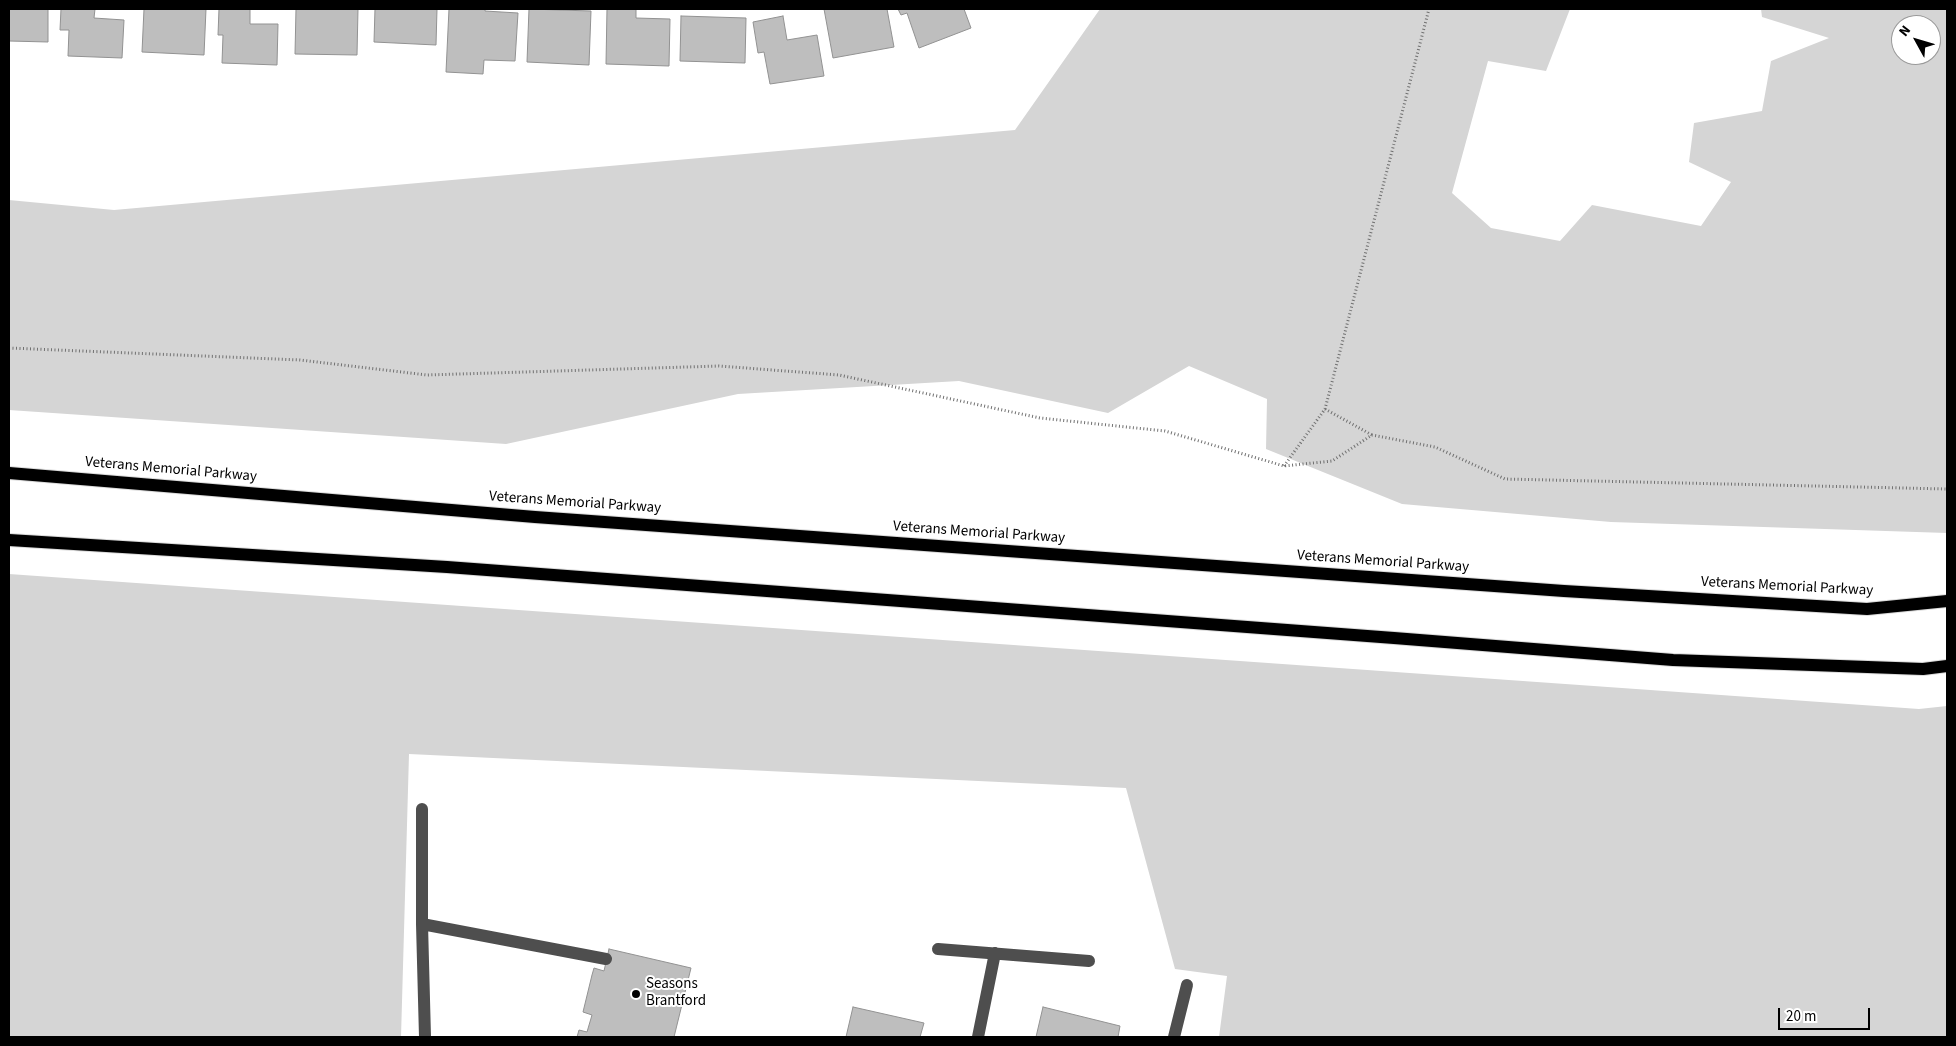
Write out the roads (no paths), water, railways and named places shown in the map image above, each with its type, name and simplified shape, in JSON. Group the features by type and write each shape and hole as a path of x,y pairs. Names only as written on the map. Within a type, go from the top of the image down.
{"main road":[{"name":"Veterans Memorial Parkway","path":"9,473 534,517 1554,590 1867,609 1947,601"},
{"path":"9,540 448,567 1673,660 1924,669 1947,666"}],"lane":[{"path":"422,809 422,924 425,1037"},
{"path":"422,924 606,959"},
{"path":"938,949 1089,961"},
{"path":"978,1037 995,953"},
{"path":"1174,1037 1187,986"}],"place":[{"name":"Seasons Brantford","path":"636,994"}]}
